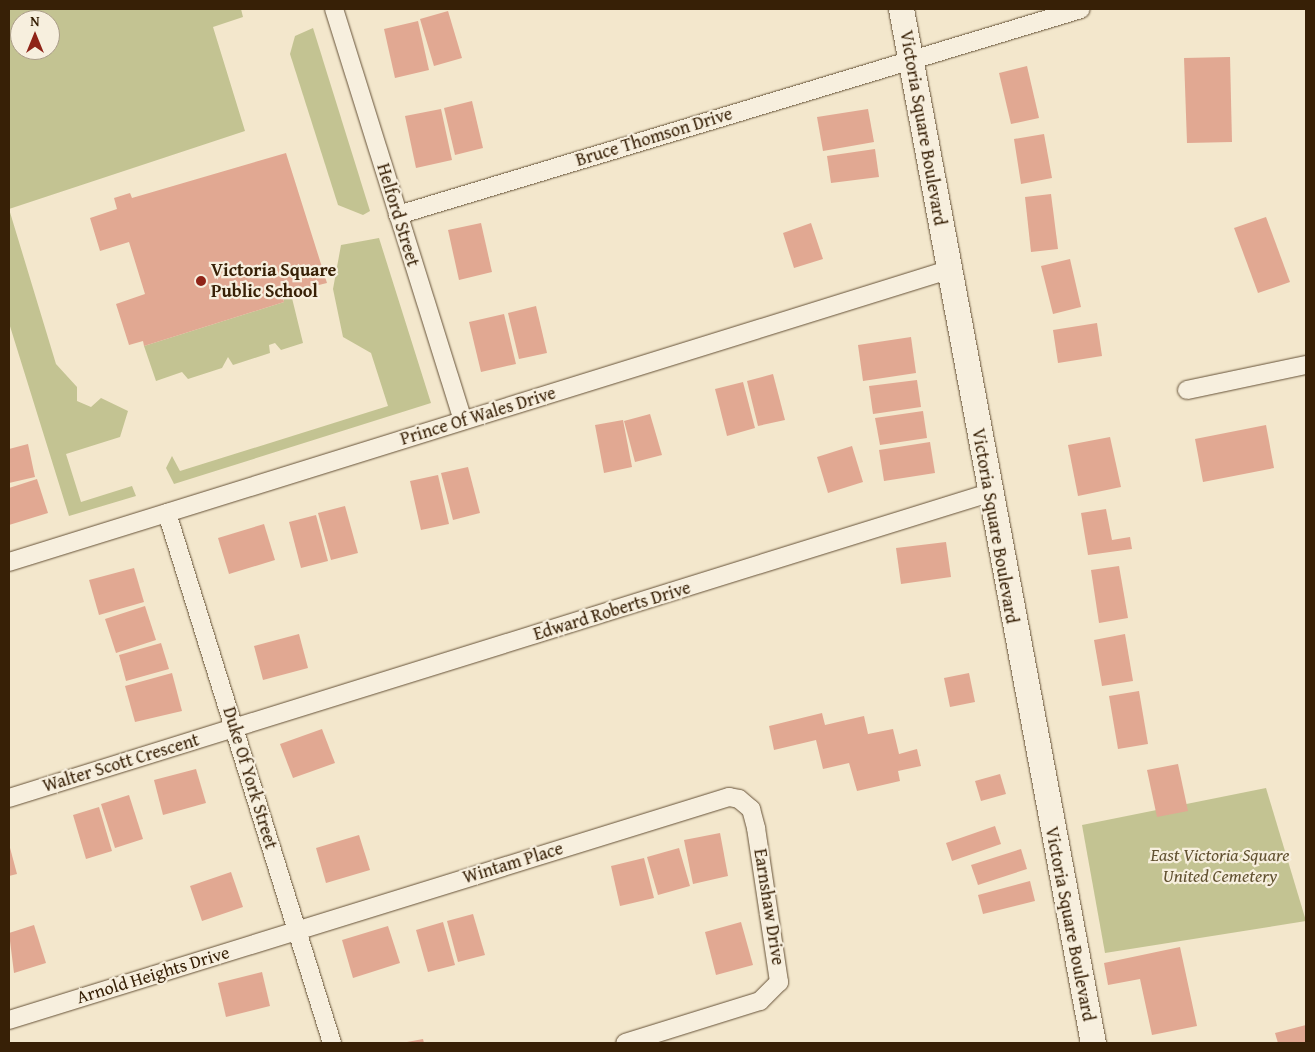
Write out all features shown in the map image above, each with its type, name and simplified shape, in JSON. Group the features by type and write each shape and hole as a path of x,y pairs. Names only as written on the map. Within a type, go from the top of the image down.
{"street":[{"name":"Victoria Square Boulevard","path":"902,9 989,493 1093,1043"},
{"name":"Bruce Thomson Drive","path":"398,215 1081,9"},
{"name":"Helford Street","path":"337,10 398,215 463,420"},
{"name":"Prince Of Wales Drive","path":"9,562 948,270"},
{"path":"1187,390 1306,365"},
{"name":"Edward Roberts Drive","path":"234,728 989,493"},
{"name":"Duke Of York Street","path":"167,513 332,1043"},
{"name":"Walter Scott Crescent","path":"9,798 234,728"},
{"name":"Wintam Place","path":"297,930 729,797"},
{"name":"Earnshaw Drive","path":"625,1043 760,1001 779,982 756,828 750,809 729,797"},
{"name":"Arnold Heights Drive","path":"9,1020 297,930"}],"green space":[{"path":"9,9 241,9 243,17 213,27 245,131 9,209"},
{"path":"313,28 370,211 363,215 338,205 290,54 295,36"},
{"path":"9,209 56,364 77,387 77,401 91,407 101,398 128,411 120,437 66,454 81,502 132,486 136,496 69,516 9,323"},
{"path":"379,238 431,403 174,484 166,468 172,456 180,471 388,406 371,353 343,337 333,289 341,245"},
{"path":"291,294 303,343 281,350 275,343 269,345 270,353 233,365 228,357 222,368 188,379 182,372 156,381 144,346 284,302 283,296"},
{"name":"East Victoria Square United Cemetery","path":"1266,788 1306,921 1105,953 1082,825"}],"building":[{"path":"448,11 462,58 434,66 420,19"},
{"path":"418,21 429,70 395,78 384,29"},
{"path":"1230,57 1232,142 1187,143 1184,58"},
{"path":"1027,66 1039,118 1011,124 999,73"},
{"path":"472,101 483,148 455,155 444,108"},
{"path":"441,109 452,160 416,168 405,116"},
{"path":"868,109 874,142 823,151 817,117"},
{"path":"1044,134 1052,178 1021,184 1014,139"},
{"path":"875,149 879,177 831,183 827,156"},
{"path":"286,153 327,283 282,294 284,302 144,346 143,341 129,345 116,304 145,294 129,242 100,251 90,218 117,209 114,198 130,193 132,198"},
{"path":"1051,194 1058,249 1031,252 1025,197"},
{"path":"1266,217 1290,282 1258,293 1234,228"},
{"path":"481,223 492,272 459,280 448,230"},
{"path":"811,223 823,259 794,268 783,233"},
{"path":"1070,259 1081,307 1053,314 1041,266"},
{"path":"536,306 547,353 519,359 508,313"},
{"path":"504,314 516,364 481,372 469,322"},
{"path":"1097,323 1102,356 1058,363 1053,330"},
{"path":"911,337 916,373 863,381 858,345"},
{"path":"773,374 785,420 758,426 747,381"},
{"path":"917,380 921,407 873,414 869,386"},
{"path":"743,382 755,428 727,436 715,389"},
{"path":"923,411 927,438 880,445 875,418"},
{"path":"650,414 662,455 635,462 624,421"},
{"path":"623,420 632,467 604,473 595,425"},
{"path":"1266,425 1274,468 1203,482 1195,439"},
{"path":"1110,437 1121,487 1078,496 1068,445"},
{"path":"930,442 935,473 884,481 879,450"},
{"path":"28,444 35,477 9,483 9,449"},
{"path":"852,446 863,482 828,493 817,457"},
{"path":"468,467 480,513 453,520 441,473"},
{"path":"438,475 449,524 421,530 410,481"},
{"path":"37,479 48,513 9,525 9,488"},
{"path":"345,506 358,553 331,560 318,513"},
{"path":"1106,509 1112,540 1130,537 1132,549 1088,555 1081,513"},
{"path":"316,515 328,561 301,568 289,522"},
{"path":"264,524 275,560 229,574 218,538"},
{"path":"946,542 951,577 901,584 896,548"},
{"path":"1119,566 1128,618 1099,623 1091,570"},
{"path":"134,568 144,602 99,615 89,580"},
{"path":"145,606 156,640 116,653 105,619"},
{"path":"299,634 308,668 263,680 254,646"},
{"path":"1125,634 1133,681 1102,686 1094,640"},
{"path":"161,643 169,669 126,681 119,655"},
{"path":"172,673 182,711 135,722 125,686"},
{"path":"969,673 975,702 950,707 944,678"},
{"path":"1139,691 1148,744 1118,749 1109,696"},
{"path":"822,713 825,725 864,716 868,734 893,729 899,754 917,749 921,766 898,771 900,781 857,791 849,763 823,769 816,740 774,750 769,726"},
{"path":"322,729 335,763 293,778 280,744"},
{"path":"1178,764 1188,811 1157,817 1147,770"},
{"path":"196,769 206,803 163,815 154,780"},
{"path":"1000,774 1006,794 981,801 975,781"},
{"path":"129,795 143,839 115,848 101,804"},
{"path":"99,807 112,851 86,859 73,815"},
{"path":"995,826 1001,844 952,861 946,843"},
{"path":"720,833 728,876 693,884 684,840"},
{"path":"359,835 370,870 326,883 316,848"},
{"path":"9,844 17,874 9,876"},
{"path":"679,848 690,886 658,895 647,857"},
{"path":"1021,849 1027,869 978,885 971,865"},
{"path":"644,858 654,898 620,906 611,866"},
{"path":"231,872 243,907 202,921 190,886"},
{"path":"1030,881 1035,901 983,914 978,895"},
{"path":"473,914 485,955 458,962 447,921"},
{"path":"443,922 455,965 428,972 416,930"},
{"path":"741,922 753,965 716,975 705,932"},
{"path":"34,925 46,963 14,973 9,933"},
{"path":"388,926 400,963 353,978 342,940"},
{"path":"1180,947 1197,1026 1152,1035 1140,979 1108,985 1104,963"},
{"path":"262,972 270,1006 226,1017 218,983"},
{"path":"1306,1025 1306,1043 1278,1043 1275,1033"},
{"path":"423,1039 424,1043 407,1043 407,1042"}],"place":[{"name":"Victoria Square Public School","path":"201,281"}]}
